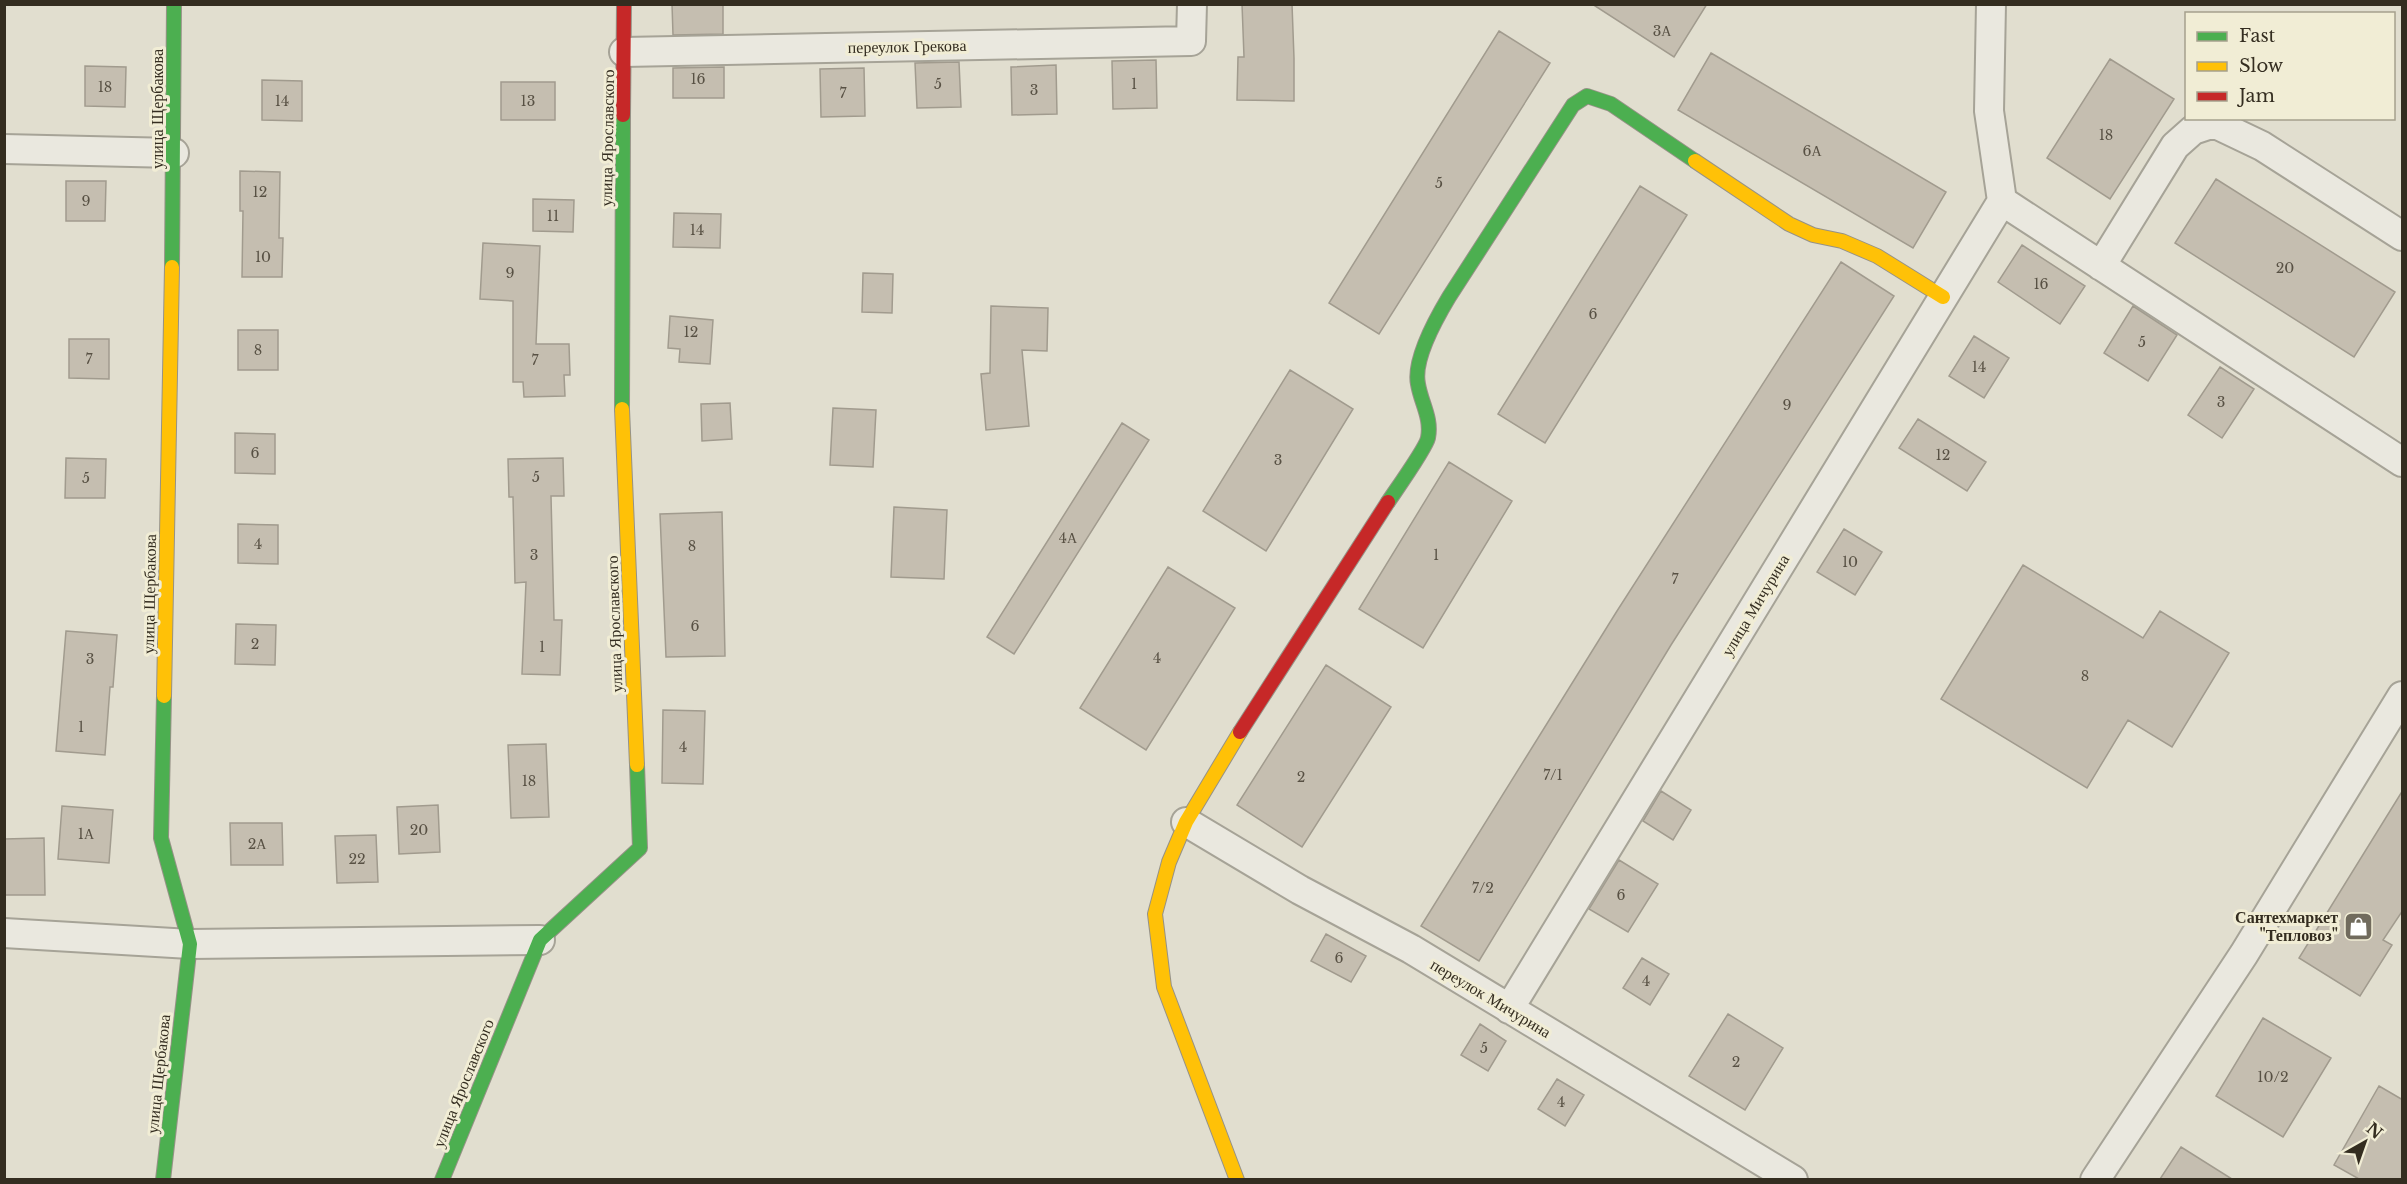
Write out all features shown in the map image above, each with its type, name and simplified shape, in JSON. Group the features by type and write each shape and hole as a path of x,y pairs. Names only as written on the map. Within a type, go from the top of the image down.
{"street":[{"name":"улица Щербакова","path":"163,1179 190,944 161,838 174,153 174,4"},
{"name":"улица Ярославского","path":"442,1179 540,940 640,848 621,380 624,4"},
{"name":"переулок Грекова","path":"624,52 1191,41 1192,4"},
{"path":"1991,4 1989,111 2002,201 2403,462"},
{"path":"1237,1179 1164,987 1155,914 1169,862 1186,822 1220,763 1428,440 1428,415 1417,382 1422,355 1432,327 1449,297 1574,105 1587,96 1611,104 1789,224 1813,236 1842,241 1877,256 1943,297"},
{"path":"2101,266 2175,146 2193,130 2208,125 2218,125 2262,146 2403,236"},
{"path":"4,149 174,153"},
{"name":"улица Мичурина","path":"1509,1009 2002,201"},
{"path":"2095,1179 2244,954 2403,696"},
{"name":"переулок Мичурина","path":"1186,822 1300,890 1411,949 1793,1179"},
{"path":"4,933 190,944 540,940"}],"building":[{"path":"672,4 723,4 723,34 673,35"},
{"path":"1242,4 1292,4 1294,101 1237,100 1238,57 1244,57"},
{"path":"1592,4 1707,4 1674,57"},
{"path":"1499,31 1550,63 1379,334 1329,303"},
{"path":"1711,53 1946,192 1913,248 1678,110"},
{"path":"2110,59 2174,99 2110,199 2047,158"},
{"path":"1156,60 1157,108 1113,109 1112,61"},
{"path":"959,62 961,107 917,108 915,63"},
{"path":"1056,65 1057,114 1012,115 1011,67"},
{"path":"85,66 126,67 125,107 85,106"},
{"path":"724,67 724,98 673,98 673,68"},
{"path":"864,68 865,116 821,117 820,69"},
{"path":"262,80 302,81 302,121 262,120"},
{"path":"501,82 555,82 555,120 501,120"},
{"path":"240,171 280,172 279,238 283,238 282,277 242,277 243,211 240,211"},
{"path":"2216,179 2395,292 2354,357 2175,243"},
{"path":"66,181 106,181 105,221 66,221"},
{"path":"1640,186 1687,215 1545,443 1498,414"},
{"path":"533,199 574,200 573,232 533,231"},
{"path":"674,213 721,214 720,248 673,247"},
{"path":"483,243 540,246 536,344 569,344 570,375 564,375 565,396 524,397 523,382 513,382 513,301 480,299"},
{"path":"2022,245 2085,286 2060,324 1998,282"},
{"path":"1841,262 1894,296 1671,645 1479,961 1421,926 1617,611"},
{"path":"863,273 893,274 892,313 862,312"},
{"path":"991,306 1048,308 1047,351 1022,350 1029,426 986,430 981,374 990,373"},
{"path":"2133,306 2177,335 2148,381 2104,353"},
{"path":"670,316 713,320 710,364 679,362 680,349 668,348"},
{"path":"238,330 278,330 278,370 238,370"},
{"path":"1974,336 2009,358 1984,398 1949,376"},
{"path":"69,339 109,339 109,379 69,378"},
{"path":"2220,367 2254,389 2222,438 2188,415"},
{"path":"1290,370 1353,409 1266,551 1203,511"},
{"path":"730,403 732,439 702,441 701,404"},
{"path":"833,408 876,410 873,467 830,465"},
{"path":"1918,419 1986,462 1967,491 1899,448"},
{"path":"1122,423 1149,440 1014,654 987,637"},
{"path":"235,433 275,434 275,474 235,473"},
{"path":"66,458 106,459 105,498 65,498"},
{"path":"563,458 564,496 551,496 554,620 562,620 560,675 522,674 526,582 515,583 513,497 509,497 508,459"},
{"path":"1449,462 1512,501 1423,648 1359,609"},
{"path":"894,507 947,510 944,579 891,577"},
{"path":"722,512 725,656 666,657 660,514"},
{"path":"238,524 278,525 278,564 238,563"},
{"path":"1844,529 1882,552 1855,595 1817,572"},
{"path":"2023,565 2143,638 2160,611 2229,653 2172,747 2128,720 2087,788 1941,699"},
{"path":"1168,567 1235,608 1146,750 1080,708"},
{"path":"236,624 276,625 275,665 235,664"},
{"path":"66,631 117,635 105,755 56,751"},
{"path":"1326,665 1391,707 1302,847 1237,805"},
{"path":"663,710 705,711 703,784 662,783"},
{"path":"546,744 549,817 511,818 508,745"},
{"path":"2403,790 2403,910 2383,940 2392,945 2360,996 2299,958"},
{"path":"1661,791 1691,810 1673,840 1643,821"},
{"path":"438,805 440,852 399,854 397,807"},
{"path":"62,806 113,810 109,863 58,859"},
{"path":"230,823 282,823 283,865 231,865"},
{"path":"376,835 378,882 337,883 335,836"},
{"path":"44,838 45,895 4,895 4,839"},
{"path":"1619,860 1658,884 1628,932 1589,909"},
{"path":"1326,934 1366,956 1351,982 1311,961"},
{"path":"1642,958 1669,974 1650,1005 1623,988"},
{"path":"1728,1014 1783,1048 1745,1110 1689,1076"},
{"path":"2263,1018 2331,1058 2283,1137 2216,1096"},
{"path":"1480,1024 1506,1041 1488,1071 1461,1055"},
{"path":"1557,1079 1584,1095 1565,1126 1538,1109"},
{"path":"2379,1086 2403,1100 2403,1179 2359,1179 2334,1165"},
{"path":"2181,1147 2232,1179 2160,1179"}],"traffic: fast":[{"path":"172,267 174,4"},
{"path":"1388,502 1417,459 1428,438 1429,424 1419,391 1417,374 1422,351 1433,327 1449,297 1573,105 1587,96 1611,104 1695,161"},
{"path":"622,409 623,115"},
{"path":"163,1180 190,944 161,838 164,696"},
{"path":"442,1180 540,940 640,848 637,765"}],"traffic: slow":[{"path":"1695,161 1789,224 1813,235 1842,241 1877,256 1943,297"},
{"path":"164,696 172,267"},
{"path":"622,409 637,765"},
{"path":"1237,1180 1164,987 1155,914 1169,862 1186,822 1240,732"}],"traffic: jam":[{"path":"623,115 624,4"},
{"path":"1240,732 1388,502"}],"place":[{"name":"Сантехмаркет \"Тепловоз\"","path":"2359,926"}]}
